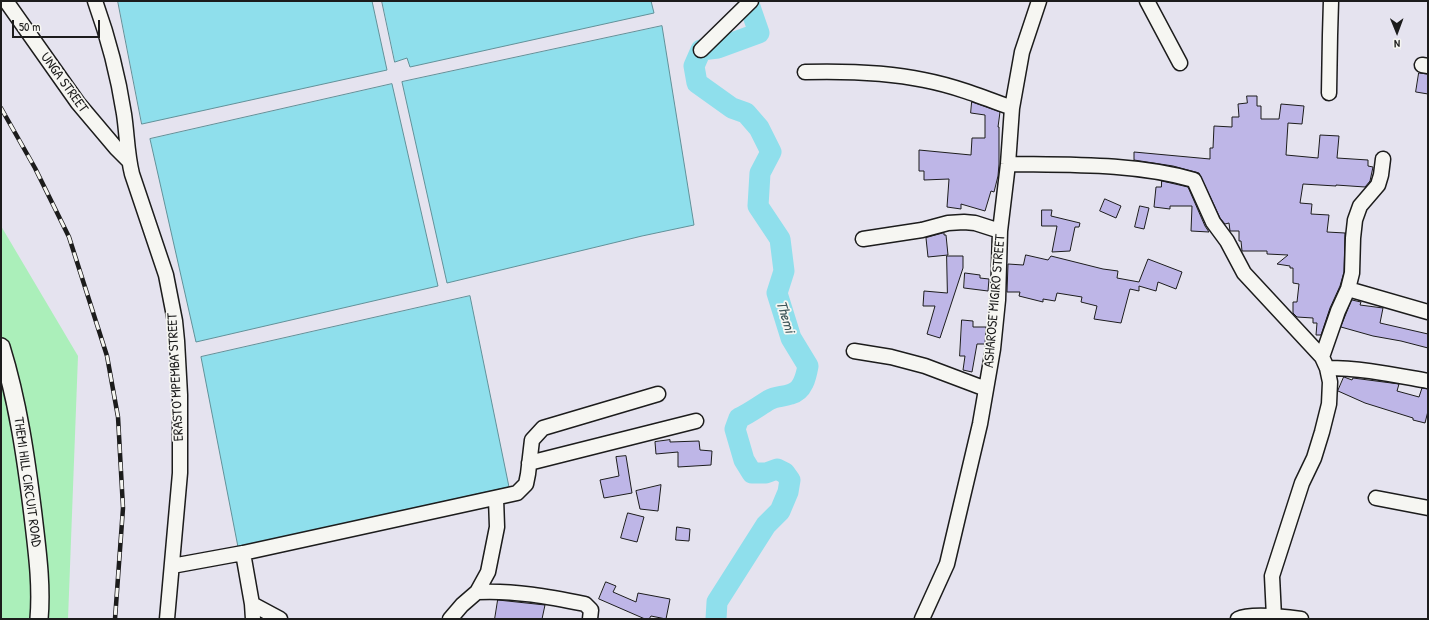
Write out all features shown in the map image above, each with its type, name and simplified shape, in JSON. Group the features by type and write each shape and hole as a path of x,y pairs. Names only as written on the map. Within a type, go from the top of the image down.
{"street":[{"name":"UNGA STREET","path":"6,1 78,102 116,148 128,160"},
{"name":"ERASTO MPEMBA STREET","path":"95,1 106,35 121,96 128,160 166,275 175,321 180,395 180,473 167,619"},
{"path":"701,50 751,1"},
{"name":"ASHAROSE MIGIRO STREET","path":"922,619 947,564 980,424 994,342 998,300 1000,231 1008,164 1012,108 1022,52 1039,1"},
{"path":"1147,1 1180,63"},
{"path":"1329,93 1332,1"},
{"path":"806,72 859,73 925,80 964,90 1012,108"},
{"path":"1324,363 1338,311 1348,288 1352,273 1355,220 1360,206 1378,185 1383,159"},
{"path":"1008,164 1125,168 1160,172 1194,180 1214,222 1227,241 1244,273 1324,363 1330,382 1329,404 1314,458 1302,483 1272,576 1274,617"},
{"path":"863,239 922,230 956,222 975,223 1000,231"},
{"path":"1348,288 1428,312"},
{"name":"THEMI HILL CIRCUIT ROAD","path":"1,347 18,414 28,470 39,566 39,619"},
{"path":"854,352 891,357 926,366 986,389"},
{"path":"1324,363 1428,382"},
{"path":"172,566 243,554 517,493 526,484 532,440 543,428 658,394"},
{"path":"529,463 696,421"},
{"path":"450,619 462,604 477,592 488,572 494,549 497,528 496,498"},
{"path":"1376,498 1428,508"},
{"path":"243,554 252,604 253,619"},
{"path":"477,592 491,591 530,594 586,604 591,610 590,619"},
{"path":"252,604 280,619"},
{"path":"1238,619 1243,617 1301,619"}],"green space":[{"path":"1,226 78,356 68,619 1,619"}],"water":[{"path":"118,1 372,1 387,70 142,124"},
{"path":"382,1 651,1 654,13 410,67 407,58 395,62"},
{"path":"662,26 694,225 447,283 402,82"},
{"path":"392,84 438,286 196,342 150,139"},
{"path":"470,296 509,487 238,547 201,357"}],"building":[{"path":"1419,73 1428,74 1428,94 1416,92"},
{"path":"1247,96 1257,96 1257,106 1261,106 1261,119 1279,119 1281,104 1304,106 1302,124 1288,123 1286,155 1318,158 1320,135 1339,136 1337,158 1368,160 1368,166 1373,167 1370,181 1365,187 1303,184 1300,203 1312,204 1311,214 1329,215 1327,232 1345,233 1344,272 1321,335 1316,335 1317,323 1313,323 1313,318 1297,317 1293,313 1293,302 1297,302 1299,284 1293,283 1293,268 1290,268 1290,266 1277,264 1288,255 1267,254 1267,251 1242,251 1241,241 1239,241 1239,231 1230,231 1229,223 1225,224 1220,218 1199,173 1173,166 1134,160 1134,152 1210,159 1210,148 1213,148 1214,126 1232,127 1232,117 1239,117 1238,104 1247,103"},
{"path":"972,102 1000,112 998,127 998,176 994,192 991,191 985,211 961,204 961,209 947,207 949,179 924,180 924,171 919,171 919,150 971,155 972,138 985,138 985,115 971,113"},
{"path":"1162,181 1188,187 1209,232 1191,231 1192,206 1170,206 1170,209 1154,207 1156,187 1161,187"},
{"path":"1105,199 1121,206 1116,218 1100,211"},
{"path":"1140,206 1149,208 1144,229 1135,227"},
{"path":"1042,210 1052,210 1051,216 1080,223 1079,227 1075,227 1070,251 1052,252 1057,226 1042,226"},
{"path":"944,233 944,235 946,235 948,255 928,257 926,238"},
{"path":"1026,255 1048,260 1051,256 1103,269 1118,271 1117,278 1139,282 1148,259 1182,272 1176,289 1158,282 1156,291 1139,286 1139,291 1130,289 1121,323 1094,319 1097,306 1081,302 1082,297 1057,293 1055,301 1043,299 1043,302 1019,296 1020,292 1007,292 1008,264 1023,265"},
{"path":"947,256 963,256 963,268 940,338 927,334 935,306 923,306 924,291 947,293"},
{"path":"965,273 980,275 980,278 989,279 988,291 964,288"},
{"path":"1352,300 1361,302 1360,305 1383,308 1380,323 1428,334 1428,348 1373,336 1341,327"},
{"path":"962,320 973,321 973,327 986,327 985,344 977,344 972,372 963,370 965,356 960,356"},
{"path":"1344,377 1352,380 1353,378 1399,384 1397,391 1419,397 1422,388 1428,389 1428,411 1425,423 1365,403 1338,391"},
{"path":"670,440 670,442 699,441 700,450 712,451 711,465 678,467 678,452 656,454 655,442"},
{"path":"626,456 632,493 604,498 600,480 619,476 616,457"},
{"path":"661,485 658,511 640,509 636,491"},
{"path":"628,513 644,517 637,542 621,538"},
{"path":"677,527 690,529 689,541 676,540"},
{"path":"606,582 616,586 613,592 636,602 638,593 670,599 666,619 651,616 649,619 645,619 599,599"},
{"path":"498,600 545,605 542,619 495,619"}],"waterway":[{"name":"Themi","path":"716,619 717,602 766,525 780,511 788,492 790,480 785,473 777,469 766,473 752,473 744,460 735,429 739,418 772,399 791,394 798,390 805,379 808,366 791,338 777,293 784,271 780,239 758,206 760,173 771,152 759,128 746,113 732,108 697,83 694,66 701,50 718,48 759,33 748,1"}],"railway":[{"path":"1,108 35,168 69,237 107,356 118,417 123,508 115,619"}]}
